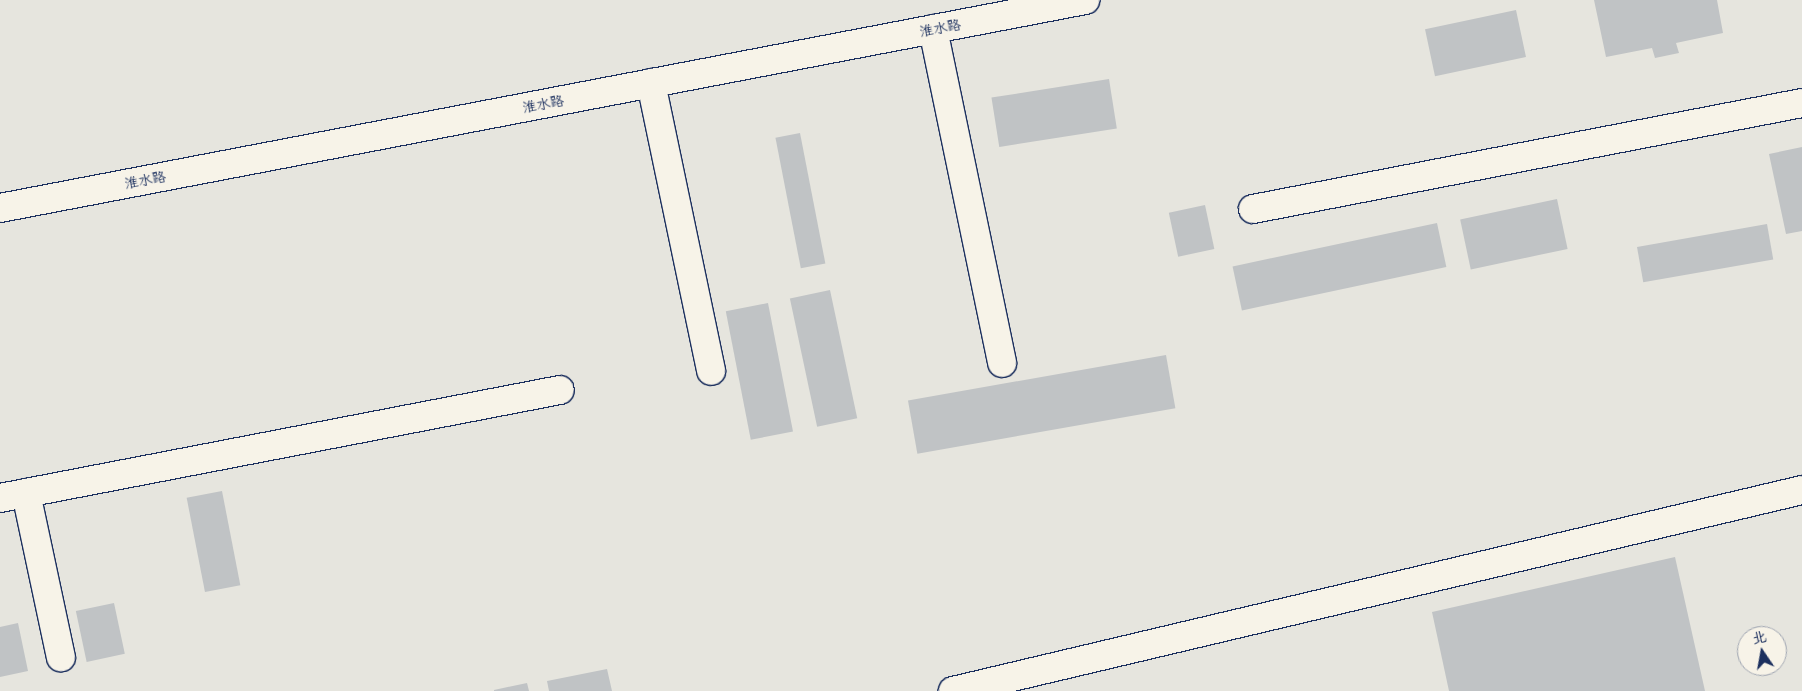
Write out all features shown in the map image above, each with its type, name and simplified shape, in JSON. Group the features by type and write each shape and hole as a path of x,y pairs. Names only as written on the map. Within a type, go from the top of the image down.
{"street":[{"name":"淮水路","path":"0,208 1085,0"},
{"path":"934,29 1002,363"},
{"path":"650,83 711,371"},
{"path":"1253,209 1802,103"},
{"path":"0,498 560,390"},
{"path":"953,691 1802,490"},
{"path":"26,493 61,657"}],"shaded area":[{"path":"0,0 1802,0 1802,691 0,691"}],"building":[{"path":"1594,0 1717,0 1723,33 1676,43 1679,53 1655,58 1652,48 1606,57"},
{"path":"1516,10 1526,57 1435,76 1425,29"},
{"path":"1109,79 1117,128 999,147 991,98"},
{"path":"800,133 825,264 801,268 775,138"},
{"path":"1802,147 1802,231 1786,234 1769,154"},
{"path":"1557,199 1568,249 1471,269 1460,220"},
{"path":"1205,205 1214,249 1178,257 1169,213"},
{"path":"1437,223 1446,267 1242,310 1233,266"},
{"path":"1767,224 1773,259 1643,282 1637,247"},
{"path":"830,290 857,418 817,427 790,299"},
{"path":"768,303 793,432 751,440 726,311"},
{"path":"1166,355 1175,408 917,454 908,400"},
{"path":"222,491 240,585 205,592 187,498"},
{"path":"1675,557 1705,691 1449,691 1432,612"},
{"path":"114,603 125,654 87,662 76,611"},
{"path":"18,623 28,671 0,677 0,627"},
{"path":"607,669 612,691 549,691 547,681"},
{"path":"527,683 529,691 494,691 494,690"}]}
